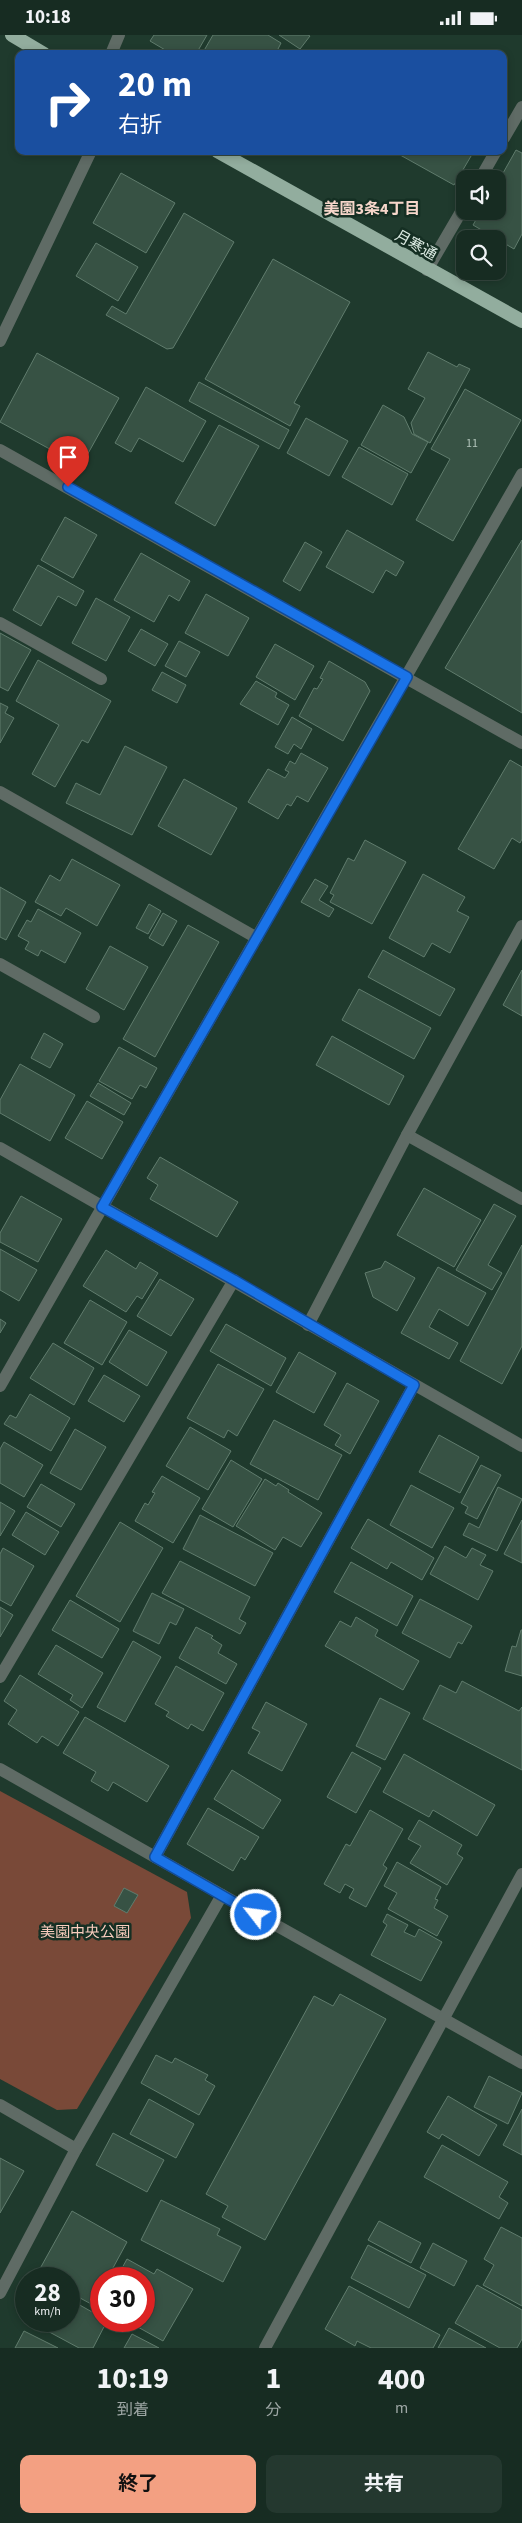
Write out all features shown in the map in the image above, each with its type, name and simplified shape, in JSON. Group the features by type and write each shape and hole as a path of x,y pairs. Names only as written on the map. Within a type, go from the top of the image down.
{"highway":[{"path":"12,35 37,50"},
{"name":"月寒通","path":"224,155 427,270 522,321"}],"street":[{"path":"113,50 119,35"},
{"path":"507,133 522,107"},
{"path":"0,341 89,155"},
{"path":"485,170 494,155"},
{"path":"427,270 456,220"},
{"path":"0,450 522,743"},
{"path":"0,1386 522,474"},
{"path":"0,623 101,679"},
{"path":"0,792 258,938"},
{"path":"308,1325 408,1135 522,926"},
{"path":"0,964 94,1017"},
{"path":"408,1135 522,1199"},
{"path":"0,1148 522,1446"},
{"path":"0,1677 234,1280"},
{"path":"155,1857 414,1385"},
{"path":"0,1769 442,2020 522,2063"},
{"path":"265,2348 522,1874"},
{"path":"0,2293 76,2149 222,1895"},
{"path":"0,2105 76,2149"}],"green space":[{"name":"美園中央公園","path":"0,1791 187,1892 191,1918 77,2109 57,2110 0,2079"}],"building":[{"path":"154,35 207,35 198,50 165,50 150,41"},
{"path":"213,35 268,35 281,43 278,49 279,50 204,50"},
{"path":"279,35 308,35 310,36 300,49"},
{"path":"516,150 522,153 522,234 514,249 506,244 506,230 482,230 473,225 476,220 506,220 505,170"},
{"path":"400,155 472,155 463,170 456,170 456,182 454,185"},
{"path":"121,173 175,203 146,253 93,223"},
{"path":"184,213 234,242 173,348 167,349 106,315 112,306 126,314"},
{"path":"96,243 138,267 118,301 76,276"},
{"path":"273,259 350,302 294,403 300,406 290,426 205,379"},
{"path":"428,352 457,367 459,364 470,369 430,443 414,434 411,423 425,398 408,389"},
{"path":"37,353 119,398 81,466 0,422"},
{"path":"199,382 289,430 279,449 189,401"},
{"path":"146,387 206,421 183,462 139,438 131,452 115,443"},
{"path":"465,389 521,420 453,541 416,520 450,459 431,449"},
{"path":"383,405 404,417 412,434 428,442 411,473 361,445"},
{"path":"306,418 348,441 329,476 287,453"},
{"path":"219,425 259,446 215,526 175,503"},
{"path":"359,447 408,474 392,505 342,477"},
{"path":"65,517 97,535 73,578 41,560"},
{"path":"347,530 404,562 396,576 386,570 373,593 326,567"},
{"path":"522,540 522,713 445,668"},
{"path":"305,542 322,552 300,591 283,581"},
{"path":"141,553 190,581 179,601 169,595 154,622 114,600"},
{"path":"38,565 84,591 76,606 58,596 41,626 13,610"},
{"path":"206,594 249,618 228,656 185,633"},
{"path":"96,598 130,617 106,661 72,643"},
{"path":"141,629 168,644 155,666 128,651"},
{"path":"0,633 31,650 8,691 0,687"},
{"path":"179,641 200,652 186,677 165,666"},
{"path":"275,644 314,666 295,700 256,677"},
{"path":"38,660 111,701 88,743 82,740 55,787 32,774 59,725 16,701"},
{"path":"329,661 365,682 370,691 343,741 299,716 314,688 317,689 323,679 320,678"},
{"path":"162,672 186,685 177,703 152,690"},
{"path":"256,681 277,693 275,697 289,705 278,725 240,704"},
{"path":"0,703 8,707 5,713 14,718 0,743"},
{"path":"292,717 312,729 301,749 294,744 288,754 275,747"},
{"path":"125,746 167,767 132,835 66,803 76,783 100,795"},
{"path":"301,753 328,768 308,802 297,796 291,806 287,804 278,819 248,802 268,769 285,778 289,772 285,770 290,761 295,764"},
{"path":"510,760 522,767 522,839 520,843 512,838 494,869 458,849"},
{"path":"184,779 237,808 211,855 158,826"},
{"path":"365,840 406,862 372,924 330,902 334,895 330,893 348,858 354,861"},
{"path":"72,859 120,885 97,926 66,908 61,916 35,902 50,875 60,881"},
{"path":"423,874 465,897 457,911 469,917 450,953 432,943 424,957 389,938"},
{"path":"315,879 328,886 319,900 334,909 329,917 301,902"},
{"path":"0,887 26,902 6,940 0,937"},
{"path":"149,904 161,911 148,934 136,928"},
{"path":"38,909 81,933 65,963 41,950 38,956 25,949 29,942 18,936 27,920 31,922"},
{"path":"163,913 177,921 163,946 149,938"},
{"path":"188,925 219,942 155,1057 123,1039"},
{"path":"110,946 148,967 124,1010 86,989"},
{"path":"383,950 455,989 440,1016 368,977"},
{"path":"522,970 522,1016 503,1005"},
{"path":"359,989 431,1028 414,1059 342,1020"},
{"path":"44,1033 63,1044 50,1068 31,1058"},
{"path":"332,1036 404,1076 389,1105 316,1065"},
{"path":"119,1047 157,1068 146,1088 140,1085 132,1099 99,1081"},
{"path":"20,1064 75,1095 50,1141 0,1113 0,1100"},
{"path":"98,1083 131,1103 124,1115 90,1096"},
{"path":"87,1101 123,1122 102,1159 65,1138"},
{"path":"160,1157 238,1202 217,1237 150,1199 158,1185 147,1178"},
{"path":"424,1188 481,1220 454,1267 397,1235"},
{"path":"21,1196 62,1219 38,1262 0,1242 0,1233"},
{"path":"494,1204 516,1216 488,1265 502,1273 492,1290 456,1270"},
{"path":"522,1245 522,1346 502,1384 460,1361"},
{"path":"0,1249 37,1270 19,1301 0,1290"},
{"path":"106,1250 136,1269 140,1262 158,1273 142,1299 137,1296 126,1312 83,1286"},
{"path":"385,1261 415,1278 397,1311 373,1297 365,1273 381,1268"},
{"path":"438,1267 486,1293 468,1326 439,1309 429,1327 458,1343 449,1359 401,1333"},
{"path":"160,1279 194,1299 171,1336 137,1316"},
{"path":"90,1300 127,1322 102,1365 64,1343"},
{"path":"0,1319 6,1323 0,1333"},
{"path":"226,1324 286,1358 271,1386 210,1351"},
{"path":"129,1330 167,1352 147,1386 109,1362"},
{"path":"53,1343 94,1368 74,1405 30,1378"},
{"path":"299,1352 336,1373 314,1413 276,1392"},
{"path":"218,1364 264,1389 237,1436 228,1430 224,1438 187,1418"},
{"path":"104,1375 140,1396 124,1422 88,1401"},
{"path":"347,1383 379,1401 350,1454 335,1445 341,1435 324,1425"},
{"path":"30,1394 70,1418 51,1451 4,1424 10,1415 16,1418"},
{"path":"274,1420 342,1455 318,1500 250,1464"},
{"path":"190,1427 231,1451 208,1490 166,1466"},
{"path":"75,1429 106,1447 81,1490 50,1473"},
{"path":"439,1435 479,1457 460,1493 419,1472"},
{"path":"4,1442 43,1465 24,1497 0,1483 0,1449"},
{"path":"231,1460 262,1479 233,1527 202,1509"},
{"path":"481,1465 501,1475 477,1519 465,1513 468,1507 461,1503"},
{"path":"162,1476 200,1498 173,1543 135,1521 145,1503 148,1505 155,1493 152,1492"},
{"path":"265,1479 276,1486 278,1483 289,1490 288,1492 322,1513 301,1547 283,1537 275,1550 236,1526"},
{"path":"41,1484 75,1504 61,1527 27,1507"},
{"path":"411,1485 454,1508 432,1548 390,1525"},
{"path":"498,1487 522,1499 497,1551 463,1535 469,1523 479,1528"},
{"path":"0,1502 15,1511 0,1536"},
{"path":"26,1512 59,1532 45,1555 12,1535"},
{"path":"200,1515 273,1553 255,1586 183,1549"},
{"path":"368,1519 434,1558 422,1580 391,1562 387,1569 351,1548"},
{"path":"522,1520 522,1563 504,1554"},
{"path":"120,1522 163,1548 120,1622 76,1596"},
{"path":"445,1546 466,1558 472,1548 486,1555 480,1565 493,1571 478,1600 430,1574"},
{"path":"3,1548 34,1566 11,1606 0,1600 0,1554"},
{"path":"180,1561 250,1597 239,1619 246,1623 240,1634 162,1593"},
{"path":"351,1562 413,1596 397,1626 334,1592"},
{"path":"152,1593 184,1609 176,1625 170,1622 159,1644 133,1631"},
{"path":"420,1599 472,1626 462,1644 458,1642 450,1658 402,1633"},
{"path":"70,1600 119,1629 102,1658 52,1630"},
{"path":"0,1607 13,1615 0,1637"},
{"path":"356,1617 378,1630 375,1636 419,1661 403,1690 325,1646 340,1621 351,1627"},
{"path":"196,1627 213,1636 211,1638 222,1645 218,1653 237,1664 226,1684 179,1658"},
{"path":"521,1630 522,1676 505,1671 512,1646 516,1647"},
{"path":"133,1641 161,1657 125,1722 97,1707"},
{"path":"56,1645 103,1673 82,1708 70,1700 73,1695 38,1674"},
{"path":"176,1666 224,1693 203,1731 191,1724 188,1729 166,1716 169,1712 155,1704"},
{"path":"20,1675 79,1712 58,1746 42,1736 37,1743 8,1724 17,1710 4,1701"},
{"path":"462,1681 519,1711 522,1707 522,1770 423,1719 440,1685 456,1693"},
{"path":"380,1698 410,1713 385,1760 356,1746"},
{"path":"266,1702 307,1724 282,1771 248,1753 260,1732 252,1728"},
{"path":"85,1717 169,1766 147,1802 113,1782 108,1791 91,1781 96,1772 63,1753"},
{"path":"352,1752 381,1768 356,1813 327,1797"},
{"path":"404,1754 495,1805 477,1836 433,1810 429,1817 383,1792"},
{"path":"232,1770 281,1800 263,1829 214,1799"},
{"path":"208,1808 259,1837 245,1860 241,1857 233,1871 187,1844"},
{"path":"370,1810 403,1829 383,1865 387,1868 366,1907 349,1898 354,1889 345,1884 340,1893 324,1884 346,1844 350,1846"},
{"path":"419,1820 462,1845 457,1854 463,1858 447,1885 410,1863 421,1846 408,1839"},
{"path":"397,1862 441,1887 435,1899 438,1900 434,1908 448,1916 437,1936 388,1909 397,1893 384,1886"},
{"path":"124,1888 138,1895 127,1913 114,1906"},
{"path":"387,1914 408,1925 404,1932 415,1937 419,1929 442,1942 421,1981 371,1955 387,1925 383,1922"},
{"path":"340,1994 386,2019 265,2240 222,2217 228,2206 206,2194 314,1996 333,2006"},
{"path":"156,2055 172,2063 175,2058 208,2075 205,2080 215,2086 199,2115 141,2083"},
{"path":"489,2076 522,2093 508,2124 474,2107"},
{"path":"448,2096 497,2125 479,2156 442,2134 439,2139 427,2132"},
{"path":"149,2099 194,2124 176,2158 130,2134"},
{"path":"522,2109 522,2155 503,2145"},
{"path":"113,2133 164,2160 147,2192 96,2165"},
{"path":"442,2145 508,2182 499,2197 508,2203 499,2219 424,2177"},
{"path":"0,2158 24,2171 0,2213"},
{"path":"161,2200 220,2229 217,2235 241,2247 223,2282 141,2240"},
{"path":"72,2211 127,2242 113,2267 90,2267 90,2303 80,2298 80,2267 41,2267"},
{"path":"379,2221 421,2243 411,2263 368,2240"},
{"path":"501,2227 522,2238 522,2306 483,2285 494,2265 484,2259"},
{"path":"433,2243 467,2261 454,2286 420,2268"},
{"path":"368,2245 426,2275 409,2308 351,2278"},
{"path":"127,2259 141,2267 123,2267"},
{"path":"157,2269 193,2289 163,2341 147,2332 155,2332 155,2272"},
{"path":"477,2285 522,2310 522,2339 517,2348 500,2348 455,2323"},
{"path":"349,2286 440,2335 433,2348 371,2348 357,2341 355,2346 325,2329"},
{"path":"80,2305 90,2311 90,2332 101,2332 93,2348 79,2348 49,2332 80,2332"},
{"path":"449,2328 486,2348 438,2348"},
{"path":"23,2332 26,2332 58,2348 15,2348"},
{"path":"132,2334 159,2348 124,2348"}],"district":[{"name":"美園3条4丁目","path":"372,208"}],"route":[{"path":"68,487 407,677 102,1207 234,1280 308,1325 414,1385 155,1857 256,1915"}]}
